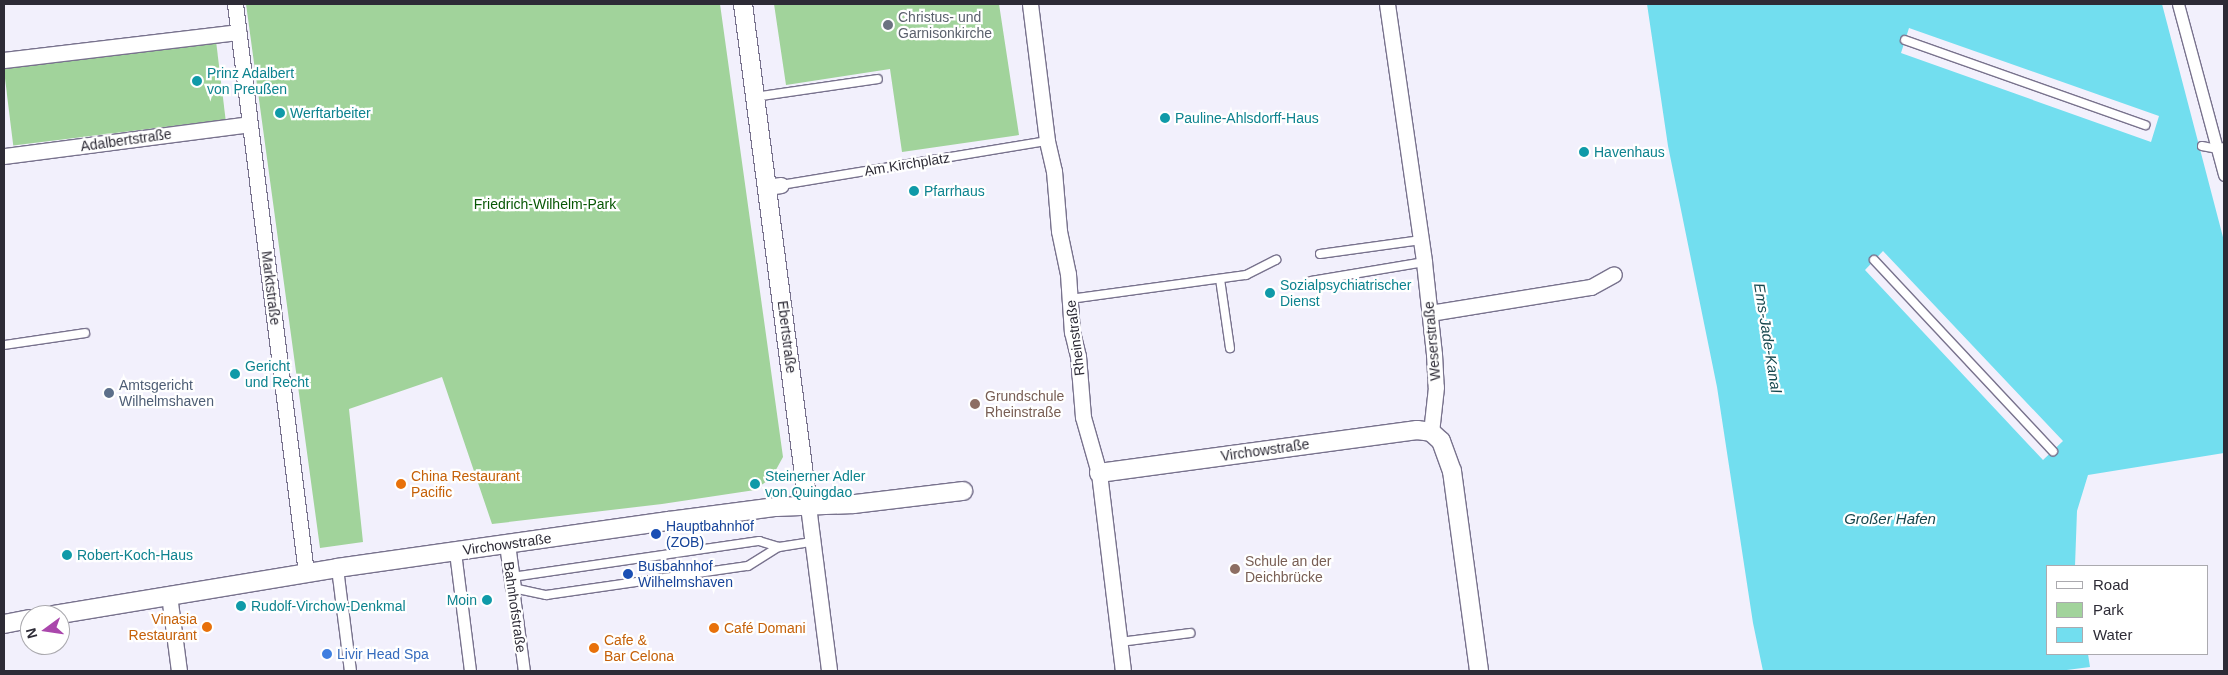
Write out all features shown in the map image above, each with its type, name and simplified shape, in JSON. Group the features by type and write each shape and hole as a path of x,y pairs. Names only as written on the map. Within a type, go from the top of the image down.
{"street":[{"name":"Marktstraße","path":"234,4 306,573"},
{"name":"Ebertstraße","path":"743,4 755,97 774,186 812,542 830,671"},
{"name":"Rheinstraße","path":"1030,4 1047,141 1054,171 1059,231 1070,300 1072,332 1078,356 1083,417 1099,473 1123,671"},
{"name":"Weserstraße","path":"1387,4 1430,313 1436,387 1431,432"},
{"path":"2178,4 2221,148 2224,175"},
{"path":"4,60 238,32"},
{"name":"Adalbertstraße","path":"4,156 249,124"},
{"path":"1430,313 1591,287 1614,274"},
{"name":"Virchowstraße","path":"1099,473 1417,430 1431,432"},
{"path":"1431,432 1441,441 1452,471 1480,671"},
{"name":"Virchowstraße","path":"70,612 337,568 751,510 854,504 963,491"},
{"name":"Bahnhofstraße","path":"507,544 524,671"},
{"path":"455,552 470,671"},
{"path":"337,568 350,671"},
{"path":"169,595 179,671"},
{"path":"4,624 20,621"}],"lane":[{"path":"1905,40 2145,125"},
{"path":"755,97 878,79"},
{"name":"Am Kirchplatz","path":"774,186 1047,141"},
{"path":"2202,146 2221,148"},
{"path":"1320,254 1421,240"},
{"path":"1070,300 1246,274 1276,260"},
{"path":"1874,260 2053,451"},
{"path":"1311,281 1424,262"},
{"path":"1220,279 1230,348"},
{"path":"4,345 85,333"},
{"path":"512,582 759,541 779,547"},
{"path":"512,582 546,595 748,566 779,547 812,542"},
{"path":"1120,642 1190,633"}],"green space":[{"name":"Friedrich-Wilhelm-Park","path":"246,4 720,4 783,457 772,477 755,490 662,504 492,524 442,377 349,409 363,542 320,548"},
{"path":"774,4 999,4 1019,135 902,152 890,69 786,85"},
{"path":"216,41 226,119 13,145 4,67"}],"water":[{"name":"Großer Hafen","path":"1647,4 2162,4 2224,241 2224,453 2088,475 2077,511 2075,565 2046,565 2046,655 2088,655 2090,667 2059,671 1763,671 1753,623 1717,387 1668,146","holes":["1909,28 2159,116 2151,142 1901,53","1883,251 2063,441 2043,460 1865,270"]}],"place":[{"name":"Christus- und Garnisonkirche","path":"888,25"},
{"name":"Prinz Adalbert von Preußen","path":"197,81"},
{"name":"Werftarbeiter","path":"280,113"},
{"name":"Pauline-Ahlsdorff-Haus","path":"1165,118"},
{"name":"Havenhaus","path":"1584,152"},
{"name":"Pfarrhaus","path":"914,191"},
{"name":"Sozialpsychiatrischer Dienst","path":"1270,293"},
{"name":"Gericht und Recht","path":"235,374"},
{"name":"Amtsgericht Wilhelmshaven","path":"109,393"},
{"name":"Grundschule Rheinstraße","path":"975,404"},
{"name":"China Restaurant Pacific","path":"401,484"},
{"name":"Steinerner Adler von Quingdao","path":"755,484"},
{"name":"Hauptbahnhof (ZOB)","path":"656,534"},
{"name":"Robert-Koch-Haus","path":"67,555"},
{"name":"Schule an der Deichbrücke","path":"1235,569"},
{"name":"Busbahnhof Wilhelmshaven","path":"628,574"},
{"name":"Moin","path":"487,600"},
{"name":"Rudolf-Virchow-Denkmal","path":"241,606"},
{"name":"Vinasia Restaurant","path":"207,627"},
{"name":"Café Domani","path":"714,628"},
{"name":"Cafe & Bar Celona","path":"594,648"},
{"name":"Livir Head Spa","path":"327,654"}],"water label":[{"name":"Ems-Jade-Kanal","path":"1768,338"}]}
